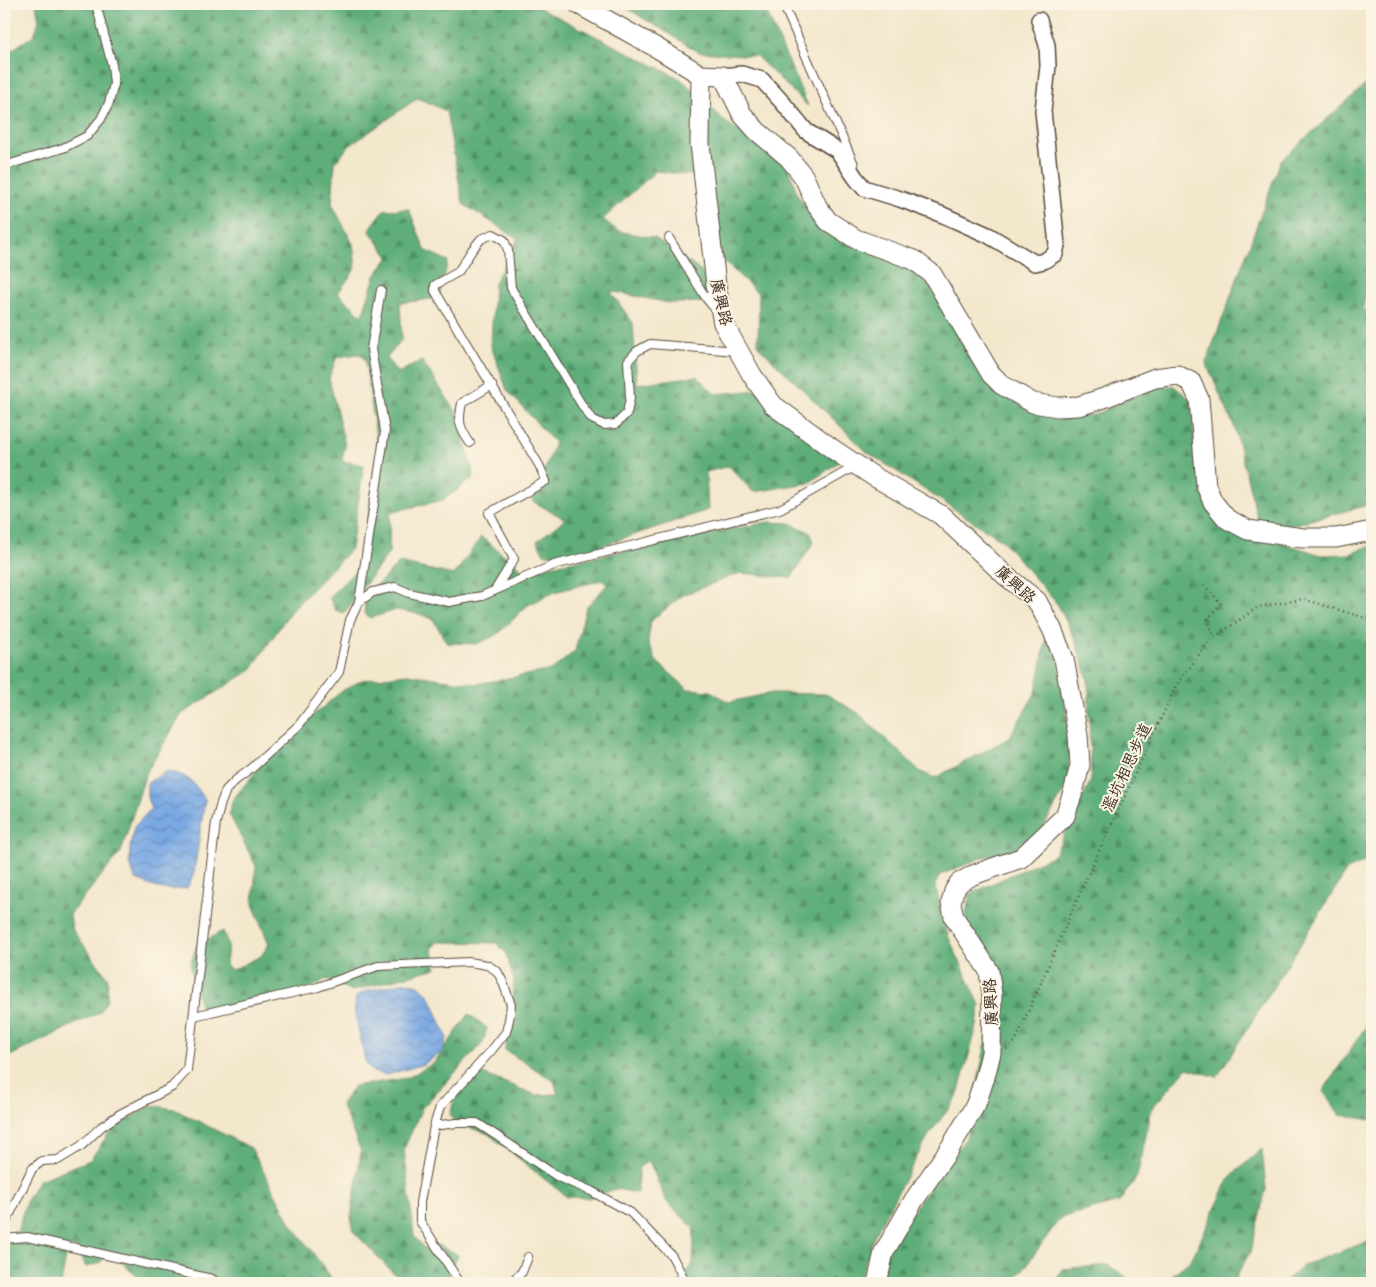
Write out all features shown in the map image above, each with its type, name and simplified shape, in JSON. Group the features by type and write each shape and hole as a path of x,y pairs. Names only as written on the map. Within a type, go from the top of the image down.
{"street":[{"path":"578,4 701,75 723,76 742,74 762,80 806,131 838,151 864,188 943,215 988,235 1035,263 1044,261 1054,254 1057,245 1043,111 1048,66 1048,45 1039,20"},
{"name":"廣興路","path":"701,75 700,144 716,285 723,323 752,375 773,405 872,476 940,514 1006,576 1037,601 1052,629 1064,659 1078,735 1080,765 1065,816 1021,858 974,875 959,883 954,891 951,903 954,917 988,971 992,995 991,1053 986,1077 976,1104 950,1148 914,1200 884,1252 877,1283"},
{"path":"723,76 742,114 757,131 789,158 804,177 817,206 828,221 856,239 914,260 932,274 991,374 1002,385 1033,403 1058,407 1079,406 1155,378 1177,376 1191,382 1199,399 1206,486 1213,502 1227,519 1248,530 1303,538 1336,538 1372,531"}],"lane":[{"path":"4,166 63,148 87,136 101,119 109,102 114,84 112,65 96,4"},
{"path":"783,4 864,188"},
{"path":"495,590 514,559 489,513 546,481 540,465 435,291 435,284 458,272 481,239 494,234 504,240 508,250 511,288 583,407 592,419 604,425 616,424 627,413 630,398 628,361 637,351 650,344 739,351"},
{"path":"669,238 706,298 722,318"},
{"path":"4,1235 5,1224 32,1169 42,1161 58,1160 81,1146 101,1127 120,1114 172,1086 187,1070 216,822 221,803 226,790 236,780 251,769 299,725 339,672 350,620 359,602 385,432 371,349 381,290"},
{"path":"470,443 461,430 459,418 462,403 492,385"},
{"path":"359,602 373,592 395,587 409,593 449,602 482,596 554,565 780,509 857,465"},
{"path":"194,1016 318,987 378,966 469,962 487,965 497,971 511,1005 506,1032 440,1107 434,1126 420,1202 420,1222 460,1283"},
{"path":"434,1126 477,1123 558,1176 591,1191 631,1213 672,1256 683,1277 682,1283"},
{"path":"4,1239 27,1236 212,1279 218,1283"},
{"path":"510,1283 522,1272 528,1257"}],"path":[{"path":"1204,585 1221,603 1208,619 1214,637"},
{"name":"濫坑相思步道","path":"989,1062 1015,1042 1087,877 1176,686 1208,642 1258,607 1303,599 1372,620"}],"green space":[{"path":"36,4 532,4 681,79 726,122 788,165 797,194 824,232 904,265 938,290 1027,410 1059,417 1095,415 1150,387 1174,386 1191,400 1197,467 1232,527 1321,555 1350,554 1372,545 1372,859 1347,870 1217,1077 1187,1068 1152,1108 1137,1177 1119,1202 1060,1218 1026,1266 1010,1283 876,1283 887,1246 966,1138 997,990 963,928 970,894 1054,855 1091,781 1088,679 1075,639 1058,605 1003,541 867,452 758,346 759,294 713,251 711,178 656,171 603,219 618,231 655,238 701,271 715,302 669,303 610,291 633,323 637,384 697,376 715,394 760,390 844,458 809,483 753,492 729,466 706,472 708,510 577,554 544,554 537,541 565,519 532,501 555,443 507,390 491,346 494,283 518,239 463,204 446,111 418,98 349,146 335,163 332,204 353,244 356,268 338,293 362,316 375,276 389,257 369,230 384,210 409,209 425,250 448,261 439,298 400,303 402,339 387,358 397,373 422,361 459,416 474,477 444,500 390,512 389,553 344,613 335,610 329,597 359,567 379,459 365,359 359,354 337,357 329,378 345,446 342,461 364,465 351,549 290,612 251,670 182,714 146,773 121,852 70,914 72,929 108,978 107,1000 100,1012 4,1059 4,55 34,35 39,21"},
{"path":"620,4 763,4 808,106 756,56 699,52"},
{"path":"1372,79 1372,245 1363,311 1372,307 1372,504 1261,533 1234,426 1206,363 1281,160"},
{"path":"768,522 790,523 810,532 814,542 791,578 740,573 683,595 651,621 648,642 656,661 688,689 710,691 729,702 772,693 826,694 858,713 921,772 935,778 1009,738 1036,692 1047,633 1057,653 1070,734 1068,784 1032,847 984,857 940,875 935,885 949,938 980,1005 977,1026 957,1098 930,1133 875,1234 858,1283 679,1283 693,1263 694,1228 666,1201 649,1161 639,1167 637,1193 616,1189 589,1198 567,1197 488,1134 454,1122 450,1115 456,1093 478,1072 536,1095 558,1094 554,1081 505,1050 514,981 506,953 496,943 438,942 432,948 437,968 352,991 326,979 301,994 214,1014 201,1009 190,966 197,945 223,931 228,945 226,966 232,970 261,956 269,944 253,904 256,866 229,814 233,799 276,747 342,691 362,680 407,674 477,684 552,670 575,651 586,607 607,585 602,580 555,592 528,605 497,635 476,644 447,643 433,619 397,610 370,618 364,613 366,596 399,563 454,575 481,537 525,571"},
{"path":"469,1014 487,1028 483,1043 422,1108 404,1149 414,1236 424,1248 438,1245 458,1255 446,1281 447,1283 403,1283 354,1232 351,1217 361,1151 341,1104 354,1086 407,1078 434,1063"},
{"path":"1372,1017 1372,1120 1340,1115 1323,1091"},
{"path":"152,1105 174,1109 251,1148 291,1223 335,1283 144,1283 110,1252 100,1263 86,1267 76,1248 68,1247 61,1283 4,1283 4,1249 16,1235 27,1199 39,1180 90,1160 112,1129"},
{"path":"1262,1149 1266,1189 1251,1250 1233,1283 1162,1283 1191,1260 1230,1177"},
{"path":"1372,1238 1372,1283 1283,1283 1304,1265 1369,1241"},
{"path":"1108,1265 1136,1283 1054,1283 1063,1269"}],"water":[{"path":"167,771 186,777 205,799 194,873 187,888 166,889 135,879 130,863 130,848 134,827 151,809 147,797 147,783"},
{"path":"406,982 419,985 429,995 447,1037 443,1051 424,1064 387,1075 373,1072 365,1061 354,1008 356,997 366,991"}]}
